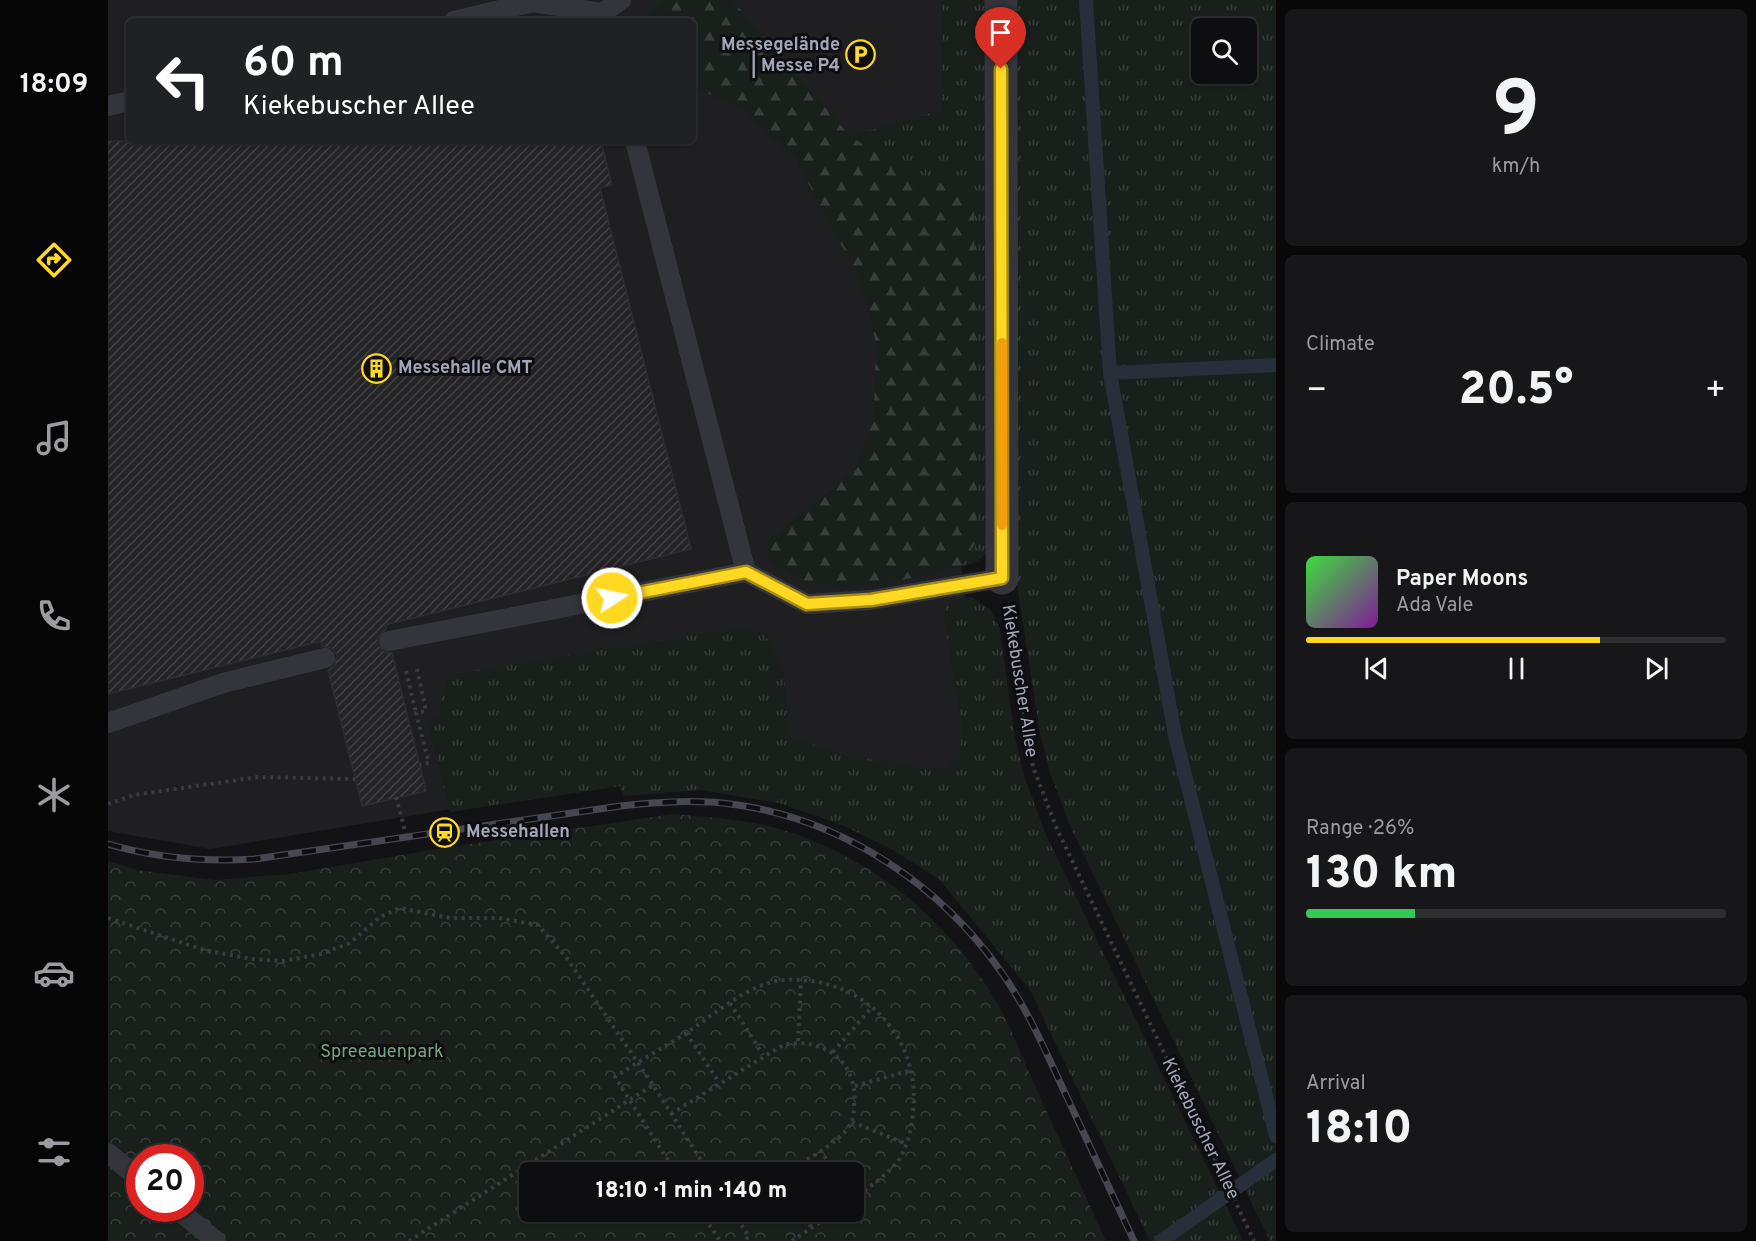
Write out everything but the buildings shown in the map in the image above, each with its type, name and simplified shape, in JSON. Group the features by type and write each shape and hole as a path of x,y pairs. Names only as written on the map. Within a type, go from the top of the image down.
{"street":[{"name":"Kiekebuscher Allee","path":"1001,0 1002,578"}],"lane":[{"path":"466,18 533,1 603,17 621,0"},
{"path":"108,106 126,101"},
{"path":"636,144 746,572"},
{"path":"389,641 746,572 807,604 871,600 1002,578"},
{"path":"108,723 223,683 326,658"},
{"path":"108,1153 126,1168"},
{"path":"193,1222 216,1241"}],"path":[{"name":"Kiekebuscher Allee","path":"1002,578 1033,767 1057,829 1254,1241"},
{"path":"411,637 426,711 416,713"},
{"path":"404,664 429,763 420,765"},
{"path":"108,804 134,795 258,777 355,779"},
{"path":"396,797 405,831"},
{"path":"108,918 204,950 251,959 283,961 321,954 350,943 380,917 400,908 450,918 499,918 538,925 566,957 638,1062 702,1162"},
{"path":"669,1162 615,1077 730,1003 772,983 783,980 801,981 850,992 872,1007 903,1045 912,1070 915,1095 907,1144 898,1161 864,1190"},
{"path":"798,1041 801,981"},
{"path":"730,1003 763,1055"},
{"path":"833,1052 872,1007"},
{"path":"686,1033 719,1082"},
{"path":"671,1114 783,1044 798,1041 818,1044 833,1052 848,1067 855,1086 852,1122 841,1135 801,1162"},
{"path":"855,1086 912,1070"},
{"path":"409,1241 653,1085"},
{"path":"852,1122 907,1144"},
{"path":"820,1150 828,1162"},
{"path":"708,1222 720,1241"},
{"path":"740,1222 750,1239 742,1241"},
{"path":"808,1222 812,1228"},
{"path":"792,1241 821,1222"}],"shaded area":[{"path":"108,0 972,0 977,540 961,567 966,604 1002,780 789,795 616,782 210,849 108,831"}],"green space":[{"path":"663,0 732,0 850,136 942,110 941,0 990,0 992,541 979,560 924,576 875,584 834,587 807,581 770,562 766,542 854,471 874,418 876,343 860,280 796,160 745,111 696,87 696,18 642,18"},
{"path":"663,0 732,0 850,136 912,176 974,192 977,540 961,567 870,585 835,587 807,581 770,562 766,542 854,471 874,418 876,343 860,280 796,160 745,111 696,87 696,18 642,18"},
{"path":"1015,0 1276,0 1276,1241 1270,1241 1070,826 1050,773 1040,733 1016,578"},
{"path":"971,597 990,609 1000,629 1014,733 1024,776 1046,835 1243,1241 1150,1241 1030,990 940,880 893,850 844,826 783,804 702,790 623,796 620,786 450,812 427,720 439,716 447,675 742,627 766,636 784,670 789,736 850,757 946,769 960,756 962,729 943,612 951,598"},
{"name":"Spreeauenpark","path":"673,814 736,820 767,826 828,847 856,862 908,897 953,941 973,966 998,1004 1010,1028 1106,1241 108,1241 108,861 137,870 214,880 290,874 450,847"}],"waterway":[{"path":"1086,0 1110,373"},
{"path":"1276,365 1110,373 1175,735 1276,1136"},
{"path":"1161,1241 1276,1160"}],"railway":[{"path":"108,844 144,853 181,858 255,859 620,806 679,802 738,805 777,813 815,826 852,842 887,862 920,885 950,912 1002,973 1036,1032 1134,1241"}],"slow traffic":[{"path":"1002,343 1002,525"}],"place":[{"name":"Messegelände | Messe P4","path":"861,55"},
{"name":"Messehalle CMT","path":"377,368"},
{"name":"Messehallen","path":"445,832"}],"route":[{"path":"612,598 746,572 807,604 871,600 1002,578 1001,69"}]}
